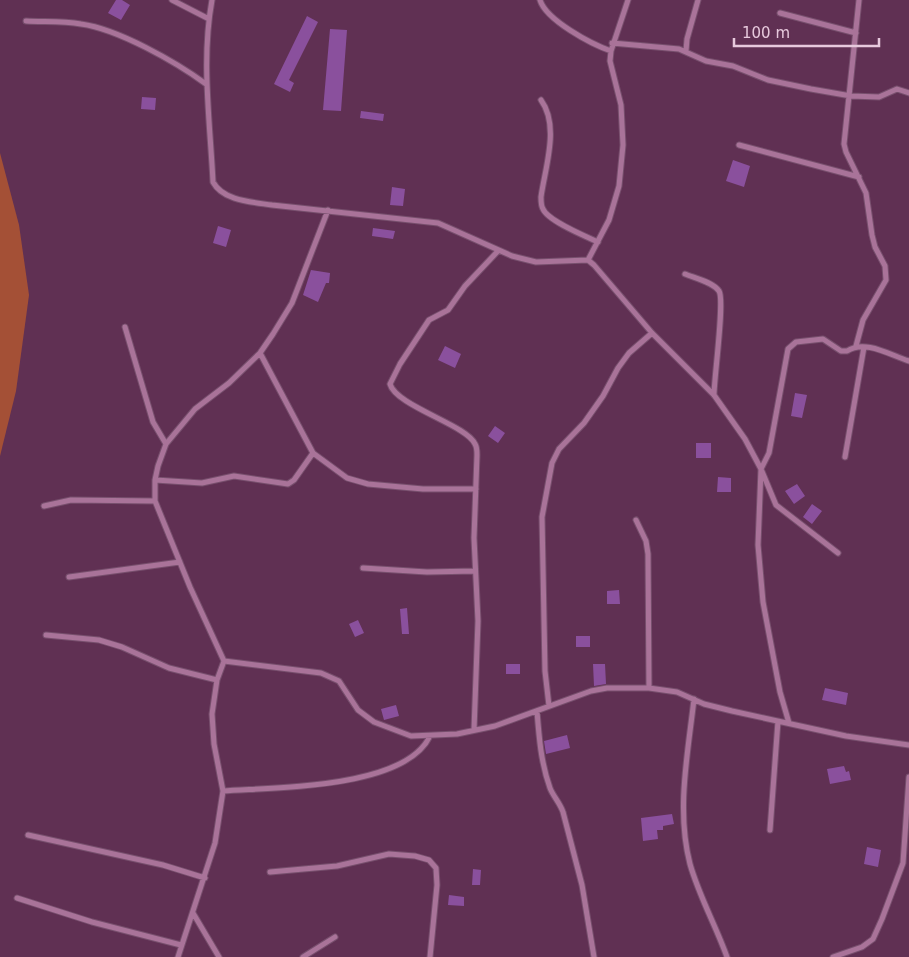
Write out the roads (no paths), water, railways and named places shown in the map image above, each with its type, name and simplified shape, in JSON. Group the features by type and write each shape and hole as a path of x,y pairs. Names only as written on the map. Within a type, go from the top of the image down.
{"street":[{"path":"172,0 209,19"},
{"path":"212,0 209,19 206,84 213,182 217,190 247,201 438,223 498,252 536,262 588,260 652,332 714,396 745,439 761,469 776,505 838,553"},
{"path":"540,0 542,7 549,15 592,44 611,51"},
{"path":"588,260 609,220 619,186 623,145 621,105 610,61 612,43 628,0"},
{"path":"686,51 686,39 698,0"},
{"path":"856,346 863,320 886,280 887,272 875,247 866,193 844,144 851,96 859,0"},
{"path":"780,13 856,33"},
{"path":"26,21 82,24 105,30 164,58 206,84"},
{"path":"612,43 686,51 706,62 733,66 768,80 851,96 879,96 897,90 909,93"},
{"path":"541,100 548,110 551,125 541,198 542,208 546,214 559,222 598,242"},
{"path":"739,145 859,177"},
{"path":"178,957 215,843 223,791 214,744 212,714 217,680 224,661 180,562 156,501 155,480 166,444 195,410 229,383 260,353 292,304 328,210"},
{"path":"474,730 478,621 475,571 477,455 475,443 469,435 427,414 395,392 392,389 391,381 418,334 429,320 448,310 465,286 498,252"},
{"path":"685,274 716,287 721,294 722,310 715,368 714,396"},
{"path":"125,327 153,422 166,444"},
{"path":"549,706 545,671 542,517 552,463 559,449 584,423 603,396 618,368 629,353 652,332"},
{"path":"789,723 780,692 760,576 758,536 761,469 769,453 788,349 796,342 823,339 841,351 847,352 856,346 864,346 909,362"},
{"path":"845,456 864,346"},
{"path":"260,353 313,452 347,478 368,484 423,489 476,489"},
{"path":"155,480 202,483 234,476 288,484 294,480 313,452"},
{"path":"44,506 80,500 156,501"},
{"path":"636,520 646,541 648,554 649,688"},
{"path":"69,577 180,562"},
{"path":"363,568 428,572 475,571"},
{"path":"46,635 99,640 122,647 170,668 217,680"},
{"path":"224,661 321,673 339,681 358,710 374,722 411,736 430,736 495,726 591,691 608,688 649,688 677,692 732,711 846,736 909,745"},
{"path":"694,699 684,792 685,839 690,864 701,896 727,957"},
{"path":"537,711 540,748 551,791 559,801 563,812 582,885 594,957"},
{"path":"770,830 778,720"},
{"path":"223,791 334,783 406,762 420,752 430,736"},
{"path":"833,957 862,947 872,939 882,918 904,863 909,777"},
{"path":"28,835 162,866 205,878"},
{"path":"270,872 337,866 389,854 415,856 429,860 436,868 437,885 430,957"},
{"path":"17,898 92,922 181,945"},
{"path":"193,913 219,957"},
{"path":"303,957 335,937"}]}
